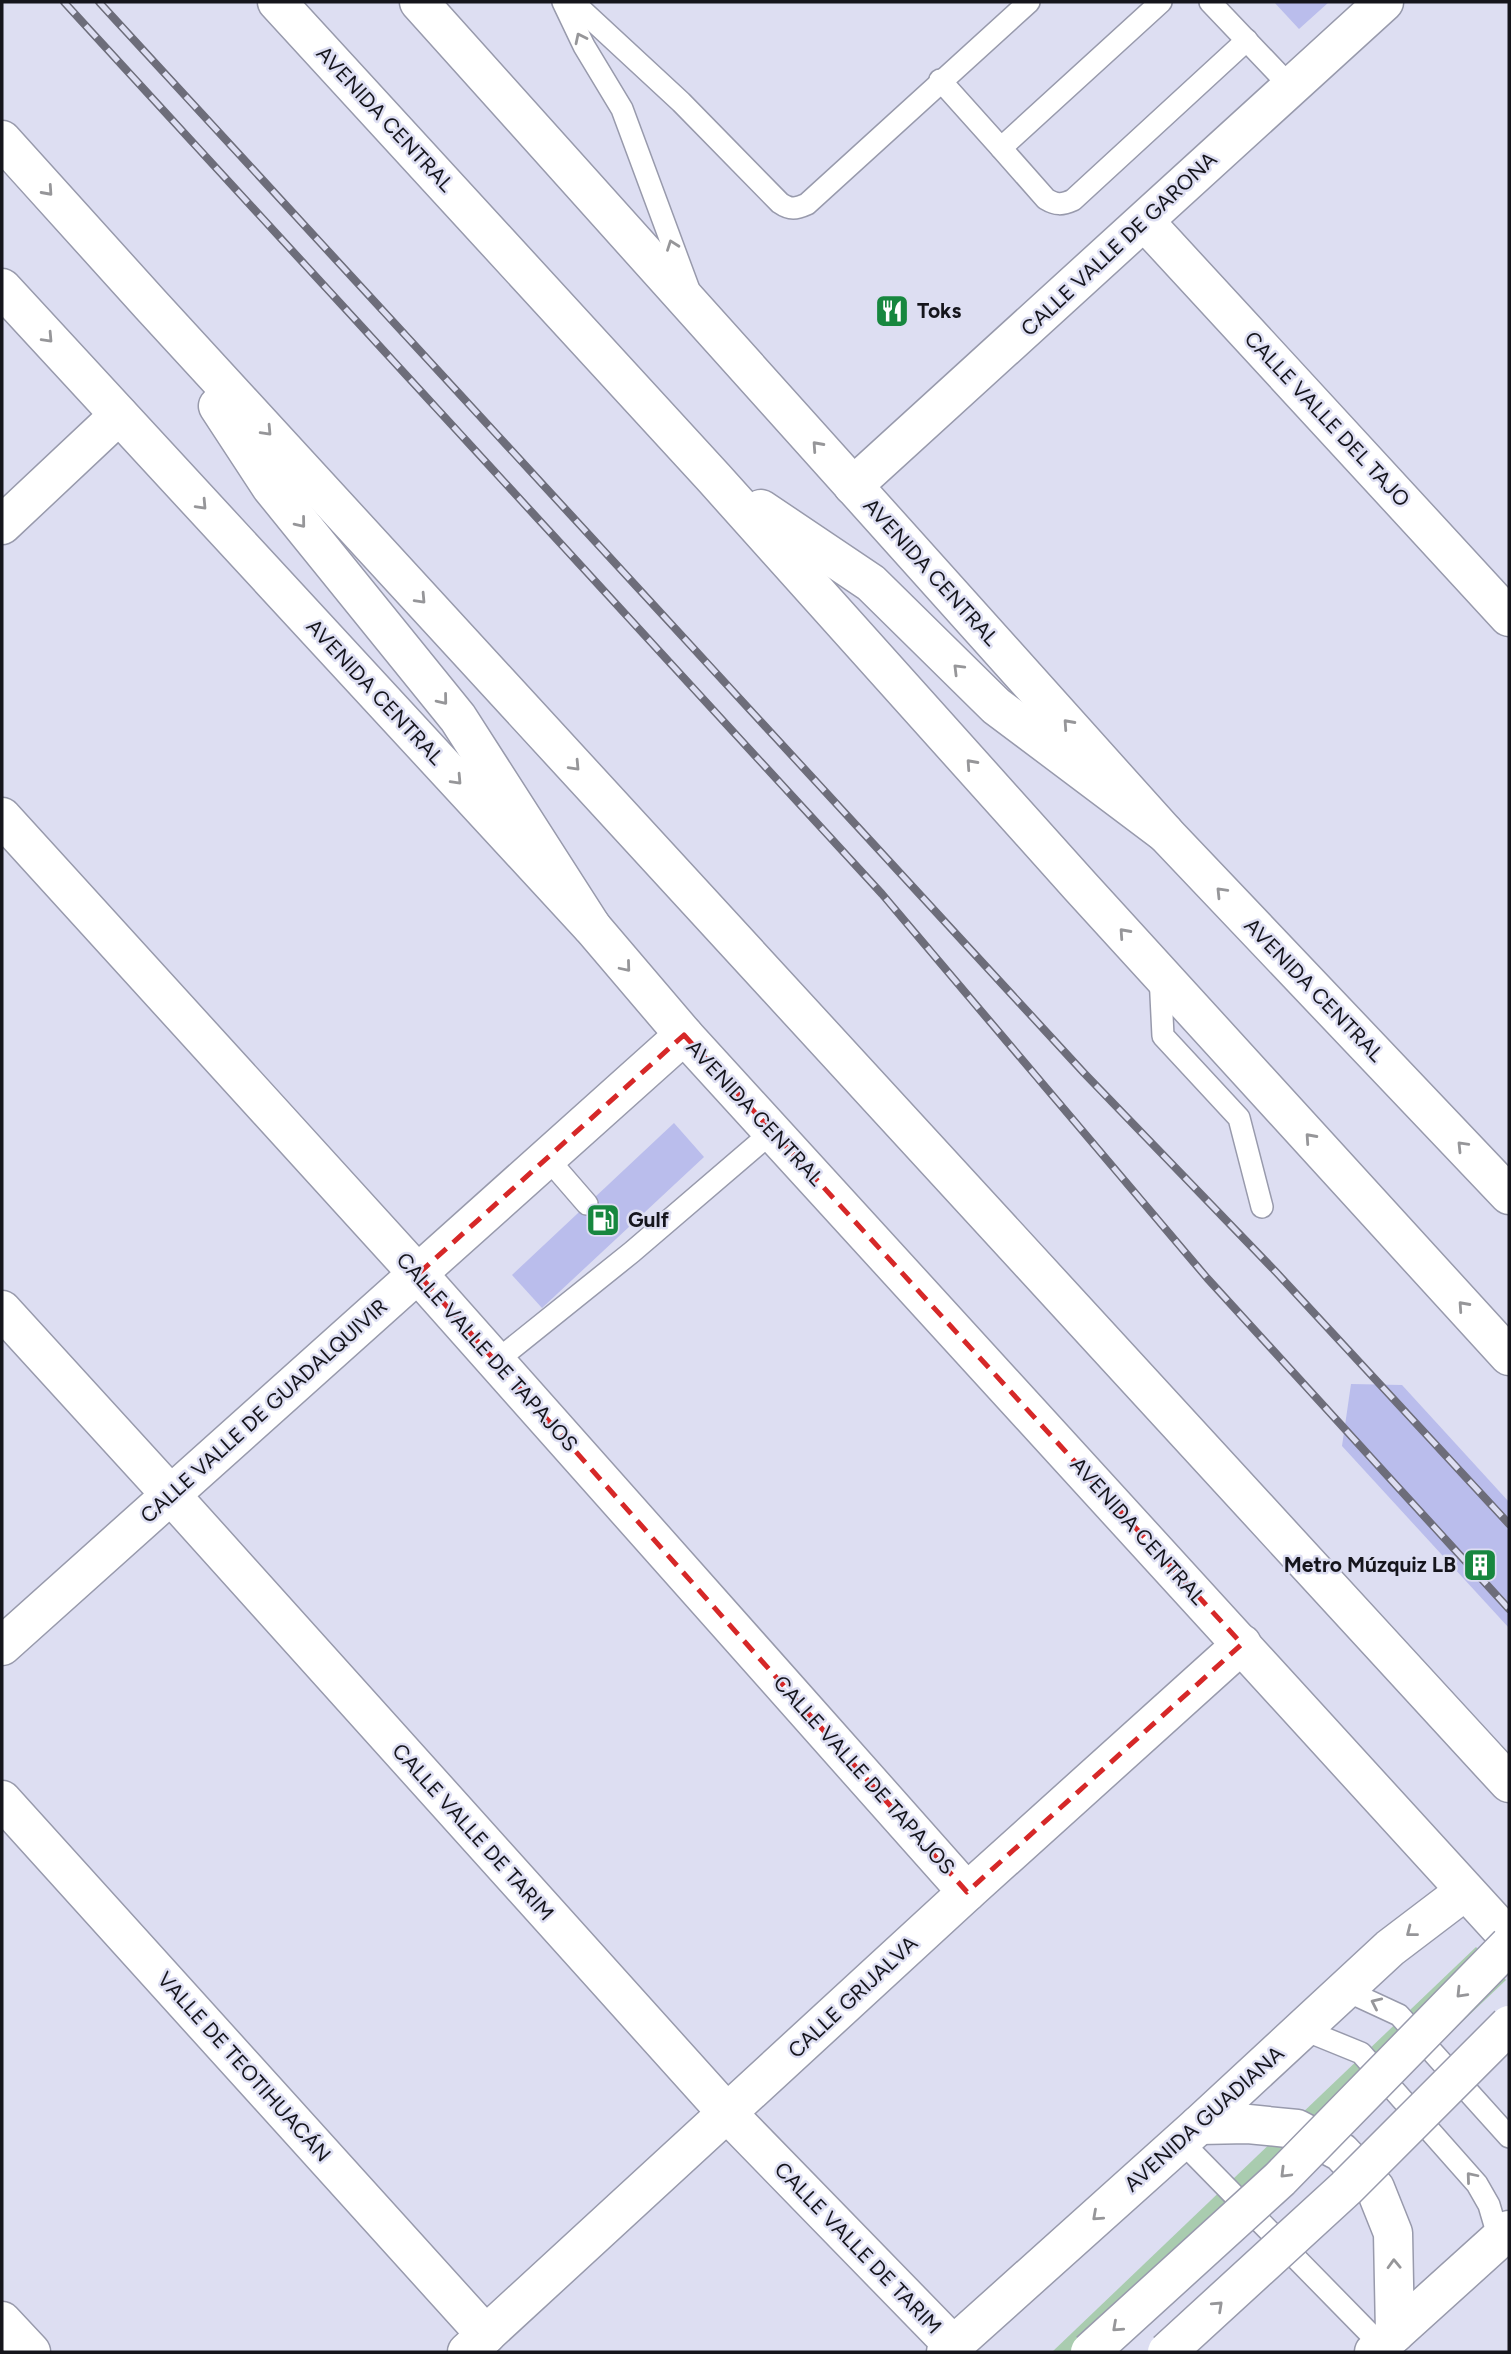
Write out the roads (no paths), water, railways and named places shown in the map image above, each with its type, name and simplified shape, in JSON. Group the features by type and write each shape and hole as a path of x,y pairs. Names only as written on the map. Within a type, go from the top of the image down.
{"main road":[{"name":"AVENIDA CENTRAL","path":"277,2 714,478 1159,973 1509,1356"},
{"name":"AVENIDA CENTRAL","path":"419,2 1165,833 1509,1195"},
{"name":"CALLE VALLE DE GARONA","path":"853,486 1384,2"},
{"path":"2,140 1509,1783"},
{"name":"CALLE VALLE DEL TAJO","path":"1145,222 1509,617"},
{"name":"AVENIDA CENTRAL","path":"2,288 592,927 684,1035 1509,1938"},
{"path":"151,305 271,487 458,718 592,927"},
{"path":"2,525 119,415"},
{"path":"714,478 872,583 996,706 1165,833"},
{"name":"CALLE VALLE DE TAPAJOS","path":"2,817 418,1274 967,1892"},
{"name":"CALLE VALLE DE GUADALQUIVIR","path":"2,1647 684,1035"},
{"name":"CALLE VALLE DE TARIM","path":"2,1310 727,2113 950,2349"},
{"name":"CALLE GRIJALVA","path":"477,2343 1241,1644"},
{"name":"VALLE DE TEOTIHUACÁN","path":"2,1800 477,2343"},
{"name":"AVENIDA GUADIANA","path":"950,2349 1390,1948 1465,1891"},
{"path":"1090,2352 1279,2179 1509,1945"},
{"path":"1167,2352 1346,2188 1509,2025"},
{"path":"1190,2133 1248,2123 1297,2129 1341,2152 1375,2188 1393,2233 1383,2343"},
{"path":"1383,2343 1504,2234"},
{"path":"2,2321 31,2352"}],"lane":[{"path":"563,2 584,46 622,109 696,309"},
{"path":"573,2 681,102 780,203 788,208 798,209 807,204 940,80 1029,2"},
{"path":"1001,148 1161,2"},
{"path":"1210,2 1290,86"},
{"path":"940,80 1046,199 1055,204 1065,204 1073,200 1247,40"},
{"path":"1159,973 1163,1036 1239,1118 1262,1207"},
{"path":"495,1362 625,1245 772,1132"},
{"path":"548,1159 587,1204"},
{"path":"1345,1990 1399,2015 1509,2137"},
{"path":"1302,2029 1361,2053 1477,2184 1504,2234"},
{"path":"1190,2133 1383,2343"}],"railway":[{"path":"64,2 882,894 1207,1278 1509,1609"},
{"path":"99,2 1084,1073 1276,1272 1509,1524"}],"place":[{"name":"Toks","path":"892,311"},
{"name":"Gulf","path":"603,1220"},
{"name":"Metro Múzquiz LB","path":"1480,1565"}]}
